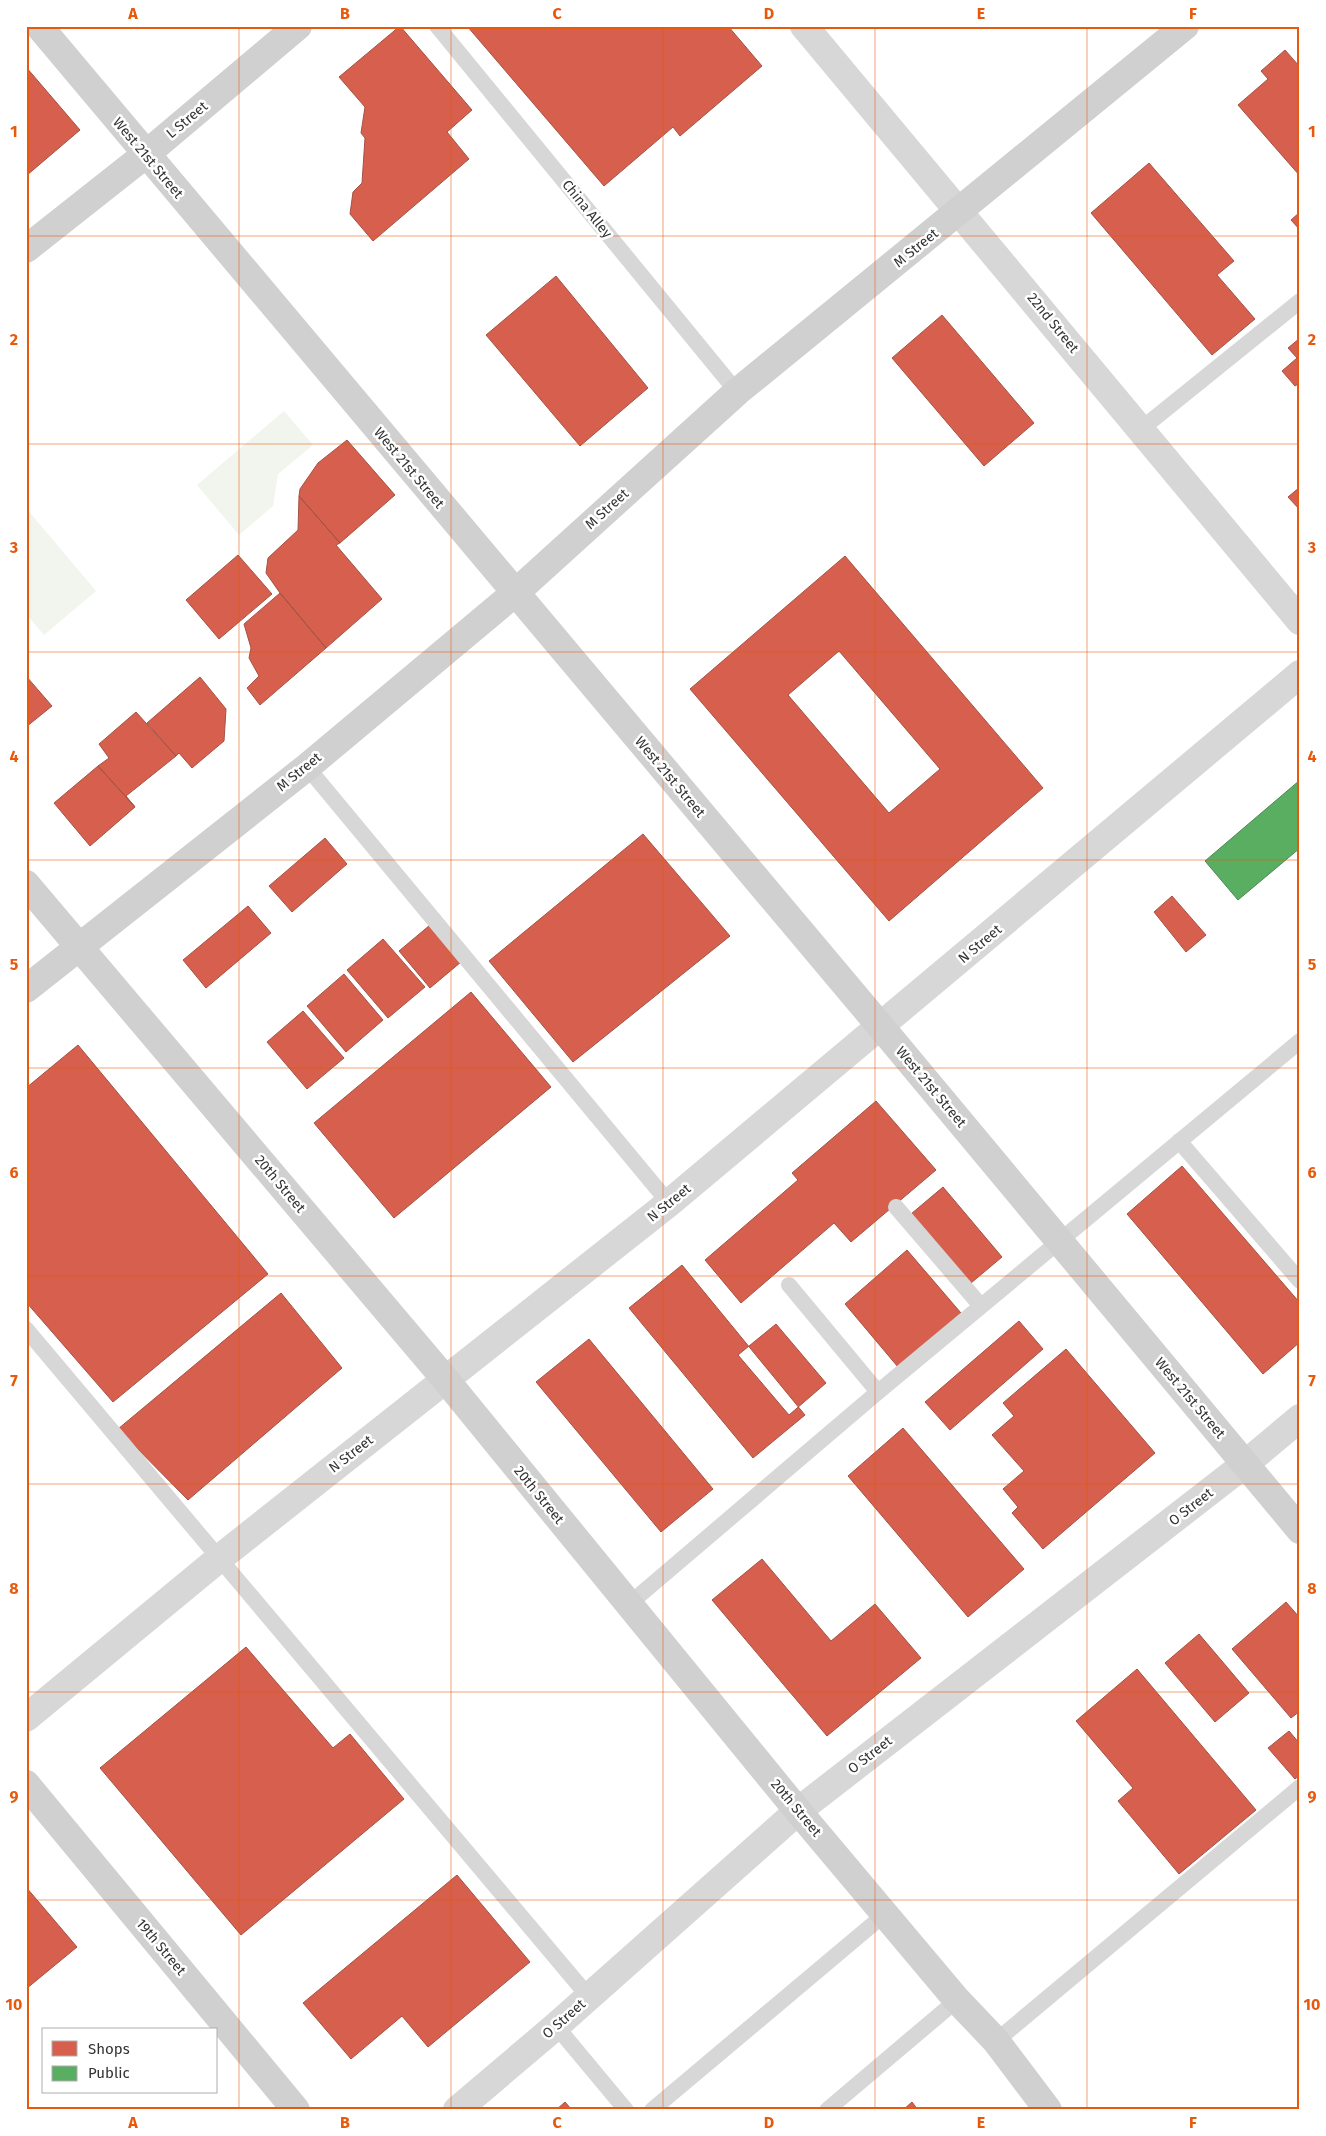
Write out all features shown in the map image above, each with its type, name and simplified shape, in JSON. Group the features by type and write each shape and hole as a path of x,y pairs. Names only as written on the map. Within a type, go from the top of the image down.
{"street":[{"name":"West 21st Street","path":"39,26 145,155 881,1027 1300,1530"},
{"name":"L Street","path":"26,249 145,155 298,26"},
{"name":"22nd Street","path":"804,26 961,211 1140,430 1300,621"},
{"name":"M Street","path":"26,989 307,767 515,593 737,392 961,211 1185,26"},
{"name":"N Street","path":"26,1718 221,1557 669,1204 1300,674"},
{"name":"20th Street","path":"26,884 445,1379 798,1811 957,2000 996,2041 1048,2110"},
{"name":"O Street","path":"457,2110 556,2026 798,1811 1245,1464 1300,1418"},
{"name":"19th Street","path":"26,1784 296,2110"}],"lane":[{"name":"China Alley","path":"437,26 737,392"},
{"path":"1140,430 1300,301"},
{"path":"307,767 669,1204"},
{"path":"628,1605 878,1392 1300,1041"},
{"path":"1179,1141 1300,1281"},
{"path":"896,1207 982,1306"},
{"path":"789,1285 878,1392"},
{"path":"26,1329 221,1557 589,1996"},
{"path":"996,2041 1300,1787"},
{"path":"652,2110 885,1914"},
{"path":"827,2110 957,2000"},
{"path":"556,2026 626,2110"}],"shaded area":[{"path":"284,411 313,445 278,474 273,506 239,535 197,485"},
{"path":"26,508 96,591 44,635 26,614"}],"building: Shops":[{"path":"400,26 472,110 447,132 469,159 373,241 350,214 353,192 362,183 365,138 361,133 365,107 339,77"},
{"path":"467,26 728,26 762,66 680,136 673,127 604,186"},
{"path":"1285,50 1300,67 1300,176 1238,105 1268,79 1261,71"},
{"path":"26,67 80,130 26,176"},
{"path":"1149,163 1234,261 1217,275 1255,319 1212,355 1091,213"},
{"path":"1300,212 1300,230 1291,220"},
{"path":"556,276 648,388 580,446 486,335"},
{"path":"942,315 1034,423 984,466 892,358"},
{"path":"1300,338 1300,383 1295,386 1282,371 1297,358 1288,348"},
{"path":"347,440 395,495 340,543 299,496 300,489 318,463"},
{"path":"1300,487 1300,510 1288,497"},
{"path":"299,496 340,543 336,545 382,599 326,648 280,593 266,573 268,558 298,530"},
{"path":"238,555 272,594 219,639 186,600"},
{"path":"845,556 1043,788 889,921 690,689","holes":["839,651 940,769 889,813 788,695"]},
{"path":"280,593 326,648 260,705 247,688 259,676 249,658 251,648 244,624"},
{"path":"26,676 52,706 26,727"},
{"path":"200,677 226,709 224,741 192,768 179,753 176,756 147,723"},
{"path":"136,712 176,756 126,796 135,807 98,766 109,758 99,744"},
{"path":"98,766 135,807 90,846 54,803"},
{"path":"643,834 730,936 573,1062 489,961"},
{"path":"325,838 347,864 292,912 269,886"},
{"path":"1172,896 1206,935 1186,952 1154,912"},
{"path":"248,906 271,933 206,988 183,960"},
{"path":"430,925 461,962 430,988 399,951"},
{"path":"383,939 425,987 388,1018 347,970"},
{"path":"344,974 383,1020 346,1052 307,1006"},
{"path":"471,992 551,1087 394,1218 314,1123"},
{"path":"303,1011 344,1058 307,1089 267,1042"},
{"path":"78,1045 268,1274 113,1402 26,1302 26,1088"},
{"path":"876,1101 936,1170 851,1242 834,1223 741,1303 705,1260 798,1180 792,1173"},
{"path":"1182,1166 1300,1303 1300,1342 1263,1374 1127,1214"},
{"path":"943,1187 1002,1257 971,1283 911,1214"},
{"path":"907,1250 961,1313 898,1367 845,1304"},
{"path":"682,1265 805,1415 753,1458 629,1308"},
{"path":"281,1293 342,1368 188,1500 118,1429"},
{"path":"1019,1321 1043,1349 950,1430 925,1402"},
{"path":"776,1324 826,1383 789,1415 738,1355"},
{"path":"589,1339 713,1489 661,1532 536,1382"},
{"path":"1066,1349 1155,1453 1043,1549 1012,1513 1018,1507 1003,1489 1024,1471 992,1435 1014,1416 1003,1403"},
{"path":"903,1428 1024,1569 968,1617 848,1476"},
{"path":"762,1559 831,1641 875,1604 921,1658 827,1736 712,1600"},
{"path":"1286,1602 1300,1618 1300,1711 1291,1718 1232,1649"},
{"path":"1199,1634 1249,1693 1215,1722 1165,1663"},
{"path":"246,1647 333,1748 350,1734 404,1799 241,1935 100,1768"},
{"path":"1137,1669 1256,1810 1179,1874 1118,1801 1133,1788 1076,1721"},
{"path":"1289,1731 1300,1744 1300,1775 1295,1779 1268,1748"},
{"path":"457,1875 530,1962 428,2047 402,2016 351,2059 303,2003"},
{"path":"26,1887 77,1947 26,1989"},
{"path":"565,2102 572,2110 556,2110"},
{"path":"912,2102 918,2110 903,2110"}],"building: Public":[{"path":"1300,780 1300,848 1238,900 1205,861"}]}
